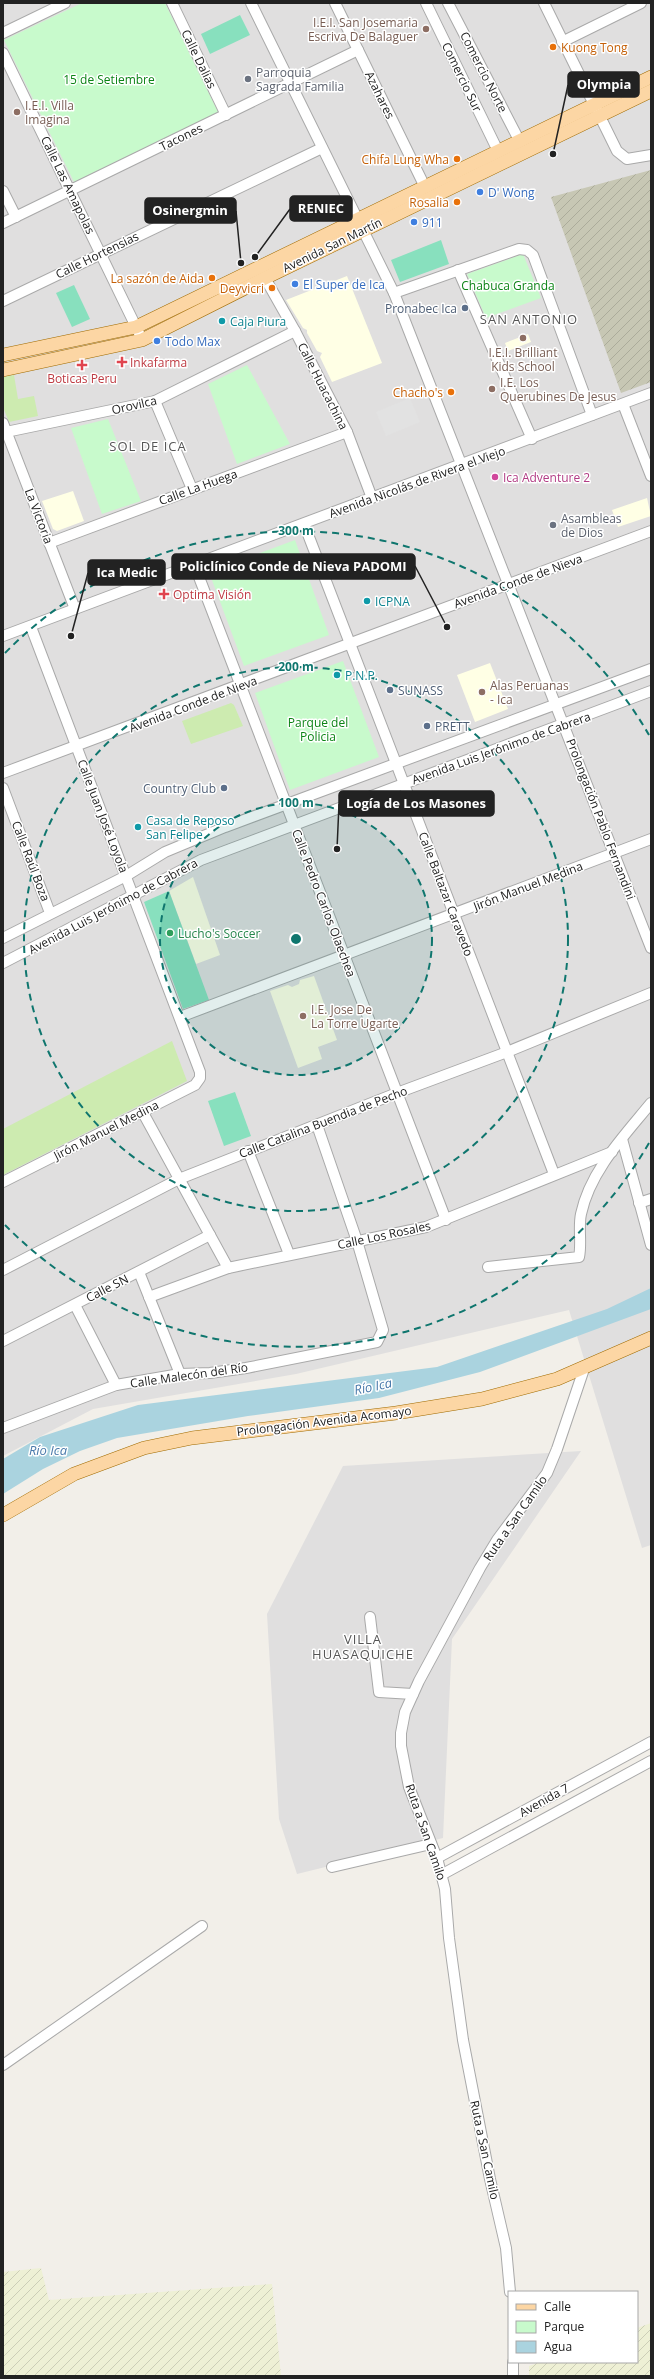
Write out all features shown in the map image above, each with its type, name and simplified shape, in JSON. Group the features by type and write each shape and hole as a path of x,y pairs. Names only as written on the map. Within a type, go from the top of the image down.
{"main road":[{"name":"Avenida San Martín","path":"3,355 136,327 360,226 597,111 651,77"},
{"name":"Avenida San Martín","path":"3,370 142,340 265,278 360,226 425,187 519,140 651,92"},
{"name":"Prolongación Avenida Acomayo","path":"3,1515 74,1474 144,1448 192,1438 389,1414 482,1398 540,1385 651,1338"}],"street":[{"path":"3,33 65,3"},
{"name":"Calle Dalias","path":"172,3 226,115"},
{"name":"Prolongación Pablo Fernandini","path":"251,3 394,293 463,465 651,948"},
{"name":"Azahares","path":"335,3 425,187"},
{"name":"Comercio Sur","path":"426,3 498,151"},
{"name":"Comercio Norte","path":"448,3 519,140"},
{"path":"544,3 562,42 620,155 627,159 651,155"},
{"path":"562,42 642,3"},
{"name":"Tacones","path":"3,223 358,50"},
{"name":"Calle Las Amapolas","path":"3,53 142,340"},
{"name":"Calle Hortensias","path":"3,301 322,148"},
{"path":"3,191 16,217"},
{"path":"394,293 519,248 530,252 592,415"},
{"path":"458,270 532,439"},
{"name":"Calle Huacachina","path":"265,278 295,331 347,432 372,498"},
{"name":"Orovilca","path":"5,428 156,401 295,331"},
{"name":"Avenida Nicolás de Rivera el Viejo","path":"3,636 31,627 194,564 463,465 651,393"},
{"path":"156,401 192,489"},
{"path":"623,404 651,476"},
{"name":"La Victoria","path":"5,428 75,610"},
{"name":"Calle La Huega","path":"49,543 347,432"},
{"name":"Calle Baltazar Caravedo","path":"304,524 554,1174"},
{"name":"Avenida Conde de Nieva","path":"3,774 651,531"},
{"name":"Calle Pedro Carlos Olaechea","path":"194,564 446,1220"},
{"name":"Calle Juan José Loyola","path":"31,627 200,1072"},
{"name":"Avenida Luis Jerónimo de Cabrera","path":"3,938 126,876 165,852 286,804 651,669"},
{"name":"Avenida Luis Jerónimo de Cabrera","path":"3,963 133,894 201,860 564,725 651,691"},
{"name":"Calle Raúl Boza","path":"3,788 50,913"},
{"name":"Jirón Manuel Medina","path":"180,1017 454,915 651,838"},
{"name":"Calle Catalina Buendia de Pecho","path":"3,1270 179,1179 397,1093 507,1052 651,993"},
{"name":"Jirón Manuel Medina","path":"3,1182 142,1111 196,1086 200,1078 200,1072"},
{"path":"488,1267 571,1259 580,1255 578,1236 581,1213 590,1188 612,1152 651,1103"},
{"path":"142,1111 228,1268"},
{"path":"317,1125 357,1241"},
{"path":"622,1139 651,1245"},
{"path":"248,1151 289,1254"},
{"name":"Calle Los Rosales","path":"149,1297 228,1268 289,1254 426,1227 554,1174 612,1152"},
{"path":"639,1203 651,1199"},
{"name":"Calle SN","path":"3,1341 210,1235"},
{"name":"Calle Malecón del Río","path":"3,1428 116,1385 180,1374 210,1373 246,1368 373,1344 380,1339 383,1330 357,1241"},
{"path":"139,1272 180,1374"},
{"path":"75,1305 116,1385"},
{"name":"Ruta a San Camilo","path":"510,2291 506,2248 490,2179 463,2040 449,1938 445,1889 437,1858 413,1800 402,1746 405,1712 413,1694 497,1540 547,1473 557,1449 585,1366"},
{"path":"370,1618 379,1692 413,1694"},
{"name":"Avenida 7","path":"437,1858 651,1742"},
{"path":"441,1875 651,1761"},
{"path":"332,1868 431,1844"},
{"path":"3,2065 202,1926"},
{"path":"513,2363 513,2376"}],"shaded area":[{"path":"3,3 651,3 651,1545 642,1548 569,1310 296,1374 93,1409 3,1456"},
{"path":"651,170 651,382 621,393 551,197"},
{"path":"347,276 382,363 332,382 320,357 322,353 317,351 307,333 307,330 303,328 286,300"},
{"name":"I.E.I. Brilliant Kids School","path":"528,334 531,342 508,351 505,343"},
{"path":"410,398 420,422 386,436 376,412"},
{"path":"73,491 84,521 57,531 53,529 42,501"},
{"path":"647,498 651,516 618,527 612,510"},
{"name":"Alas Peruanas - Ica","path":"490,663 508,709 475,722 457,675"},
{"path":"193,877 220,955 196,964 169,891"},
{"name":"I.E. Jose De La Torre Ugarte","path":"314,976 337,1040 318,1047 322,1059 298,1068 270,991 288,985 292,987 299,984 300,980"},
{"path":"581,1451 452,1639 443,1838 297,1874 279,1819 267,1614 343,1466"},
{"path":"41,2268 49,2300 272,2284 281,2376 3,2376 3,2272"},
{"path":"651,2323 651,2376 529,2376 529,2366 537,2363 638,2363 638,2328"}],"green space":[{"name":"15 de Setiembre","path":"82,3 165,3 218,112 74,182 4,40"},
{"path":"240,15 250,35 210,54 201,34"},
{"path":"441,240 449,264 400,282 391,260"},
{"name":"Chabuca Granda","path":"523,254 541,298 486,318 467,274"},
{"path":"74,285 90,319 72,327 56,293"},
{"path":"247,365 290,444 237,464 208,384"},
{"path":"14,375 18,399 34,396 38,416 9,422 3,407 3,377"},
{"path":"108,419 141,501 102,514 71,428"},
{"path":"295,540 329,635 244,666 209,572"},
{"name":"Parque del Policia","path":"343,661 379,757 290,790 255,693"},
{"path":"231,703 234,705 243,726 191,744 182,721"},
{"name":"Lucho's Soccer","path":"169,891 209,1000 183,1009 144,902"},
{"path":"172,1041 187,1081 3,1175 3,1129"},
{"path":"235,1092 251,1136 224,1146 208,1101"}],"water":[{"name":"Río Ica","path":"651,1288 651,1309 480,1372 379,1398 248,1416 117,1438 80,1451 43,1469 3,1494 3,1459 40,1437 138,1405 437,1367 607,1309"}],"place":[{"name":"I.E.I. San Josemaria Escriva De Balaguer","path":"426,29"},
{"name":"Kuong Tong","path":"553,47"},
{"name":"Parroquia Sagrada Familia","path":"248,79"},
{"name":"I.E.I. Villa Imagina","path":"17,112"},
{"name":"Olympia","path":"553,154"},
{"name":"Chifa Lung Wha","path":"457,159"},
{"name":"D' Wong","path":"480,192"},
{"name":"Rosalia","path":"457,202"},
{"name":"911","path":"414,222"},
{"name":"RENIEC","path":"255,257"},
{"name":"Osinergmin","path":"241,263"},
{"name":"La sazón de Aida","path":"212,278"},
{"name":"El Super de Ica","path":"295,284"},
{"name":"Deyvicri","path":"272,288"},
{"name":"Pronabec Ica","path":"465,308"},
{"name":"Caja Piura","path":"222,321"},
{"name":"I.E.I. Brilliant Kids School","path":"523,338"},
{"name":"Todo Max","path":"157,341"},
{"name":"Inkafarma","path":"122,362"},
{"name":"Boticas Peru","path":"82,365"},
{"name":"I.E. Los Querubines De Jesus","path":"492,389"},
{"name":"Chacho's","path":"451,392"},
{"name":"Ica Adventure 2","path":"495,477"},
{"name":"Asambleas de Dios","path":"553,525"},
{"name":"Optima Visión","path":"164,594"},
{"name":"ICPNA","path":"367,601"},
{"name":"Policlínico Conde de Nieva PADOMI","path":"447,627"},
{"name":"Ica Medic","path":"71,636"},
{"name":"P.N.P.","path":"337,675"},
{"name":"SUNASS","path":"390,690"},
{"name":"Alas Peruanas - Ica","path":"482,692"},
{"name":"PRETT","path":"427,726"},
{"name":"Country Club","path":"224,788"},
{"name":"Casa de Reposo San Felipe","path":"138,827"},
{"name":"Logía de Los Masones","path":"337,849"},
{"name":"Lucho's Soccer","path":"170,933"},
{"name":"I.E. Jose De La Torre Ugarte","path":"303,1016"}],"district":[{"name":"SAN ANTONIO","path":"529,319"},
{"name":"SOL DE ICA","path":"148,446"},
{"name":"VILLA HUASAQUICHE","path":"363,1646"}]}
